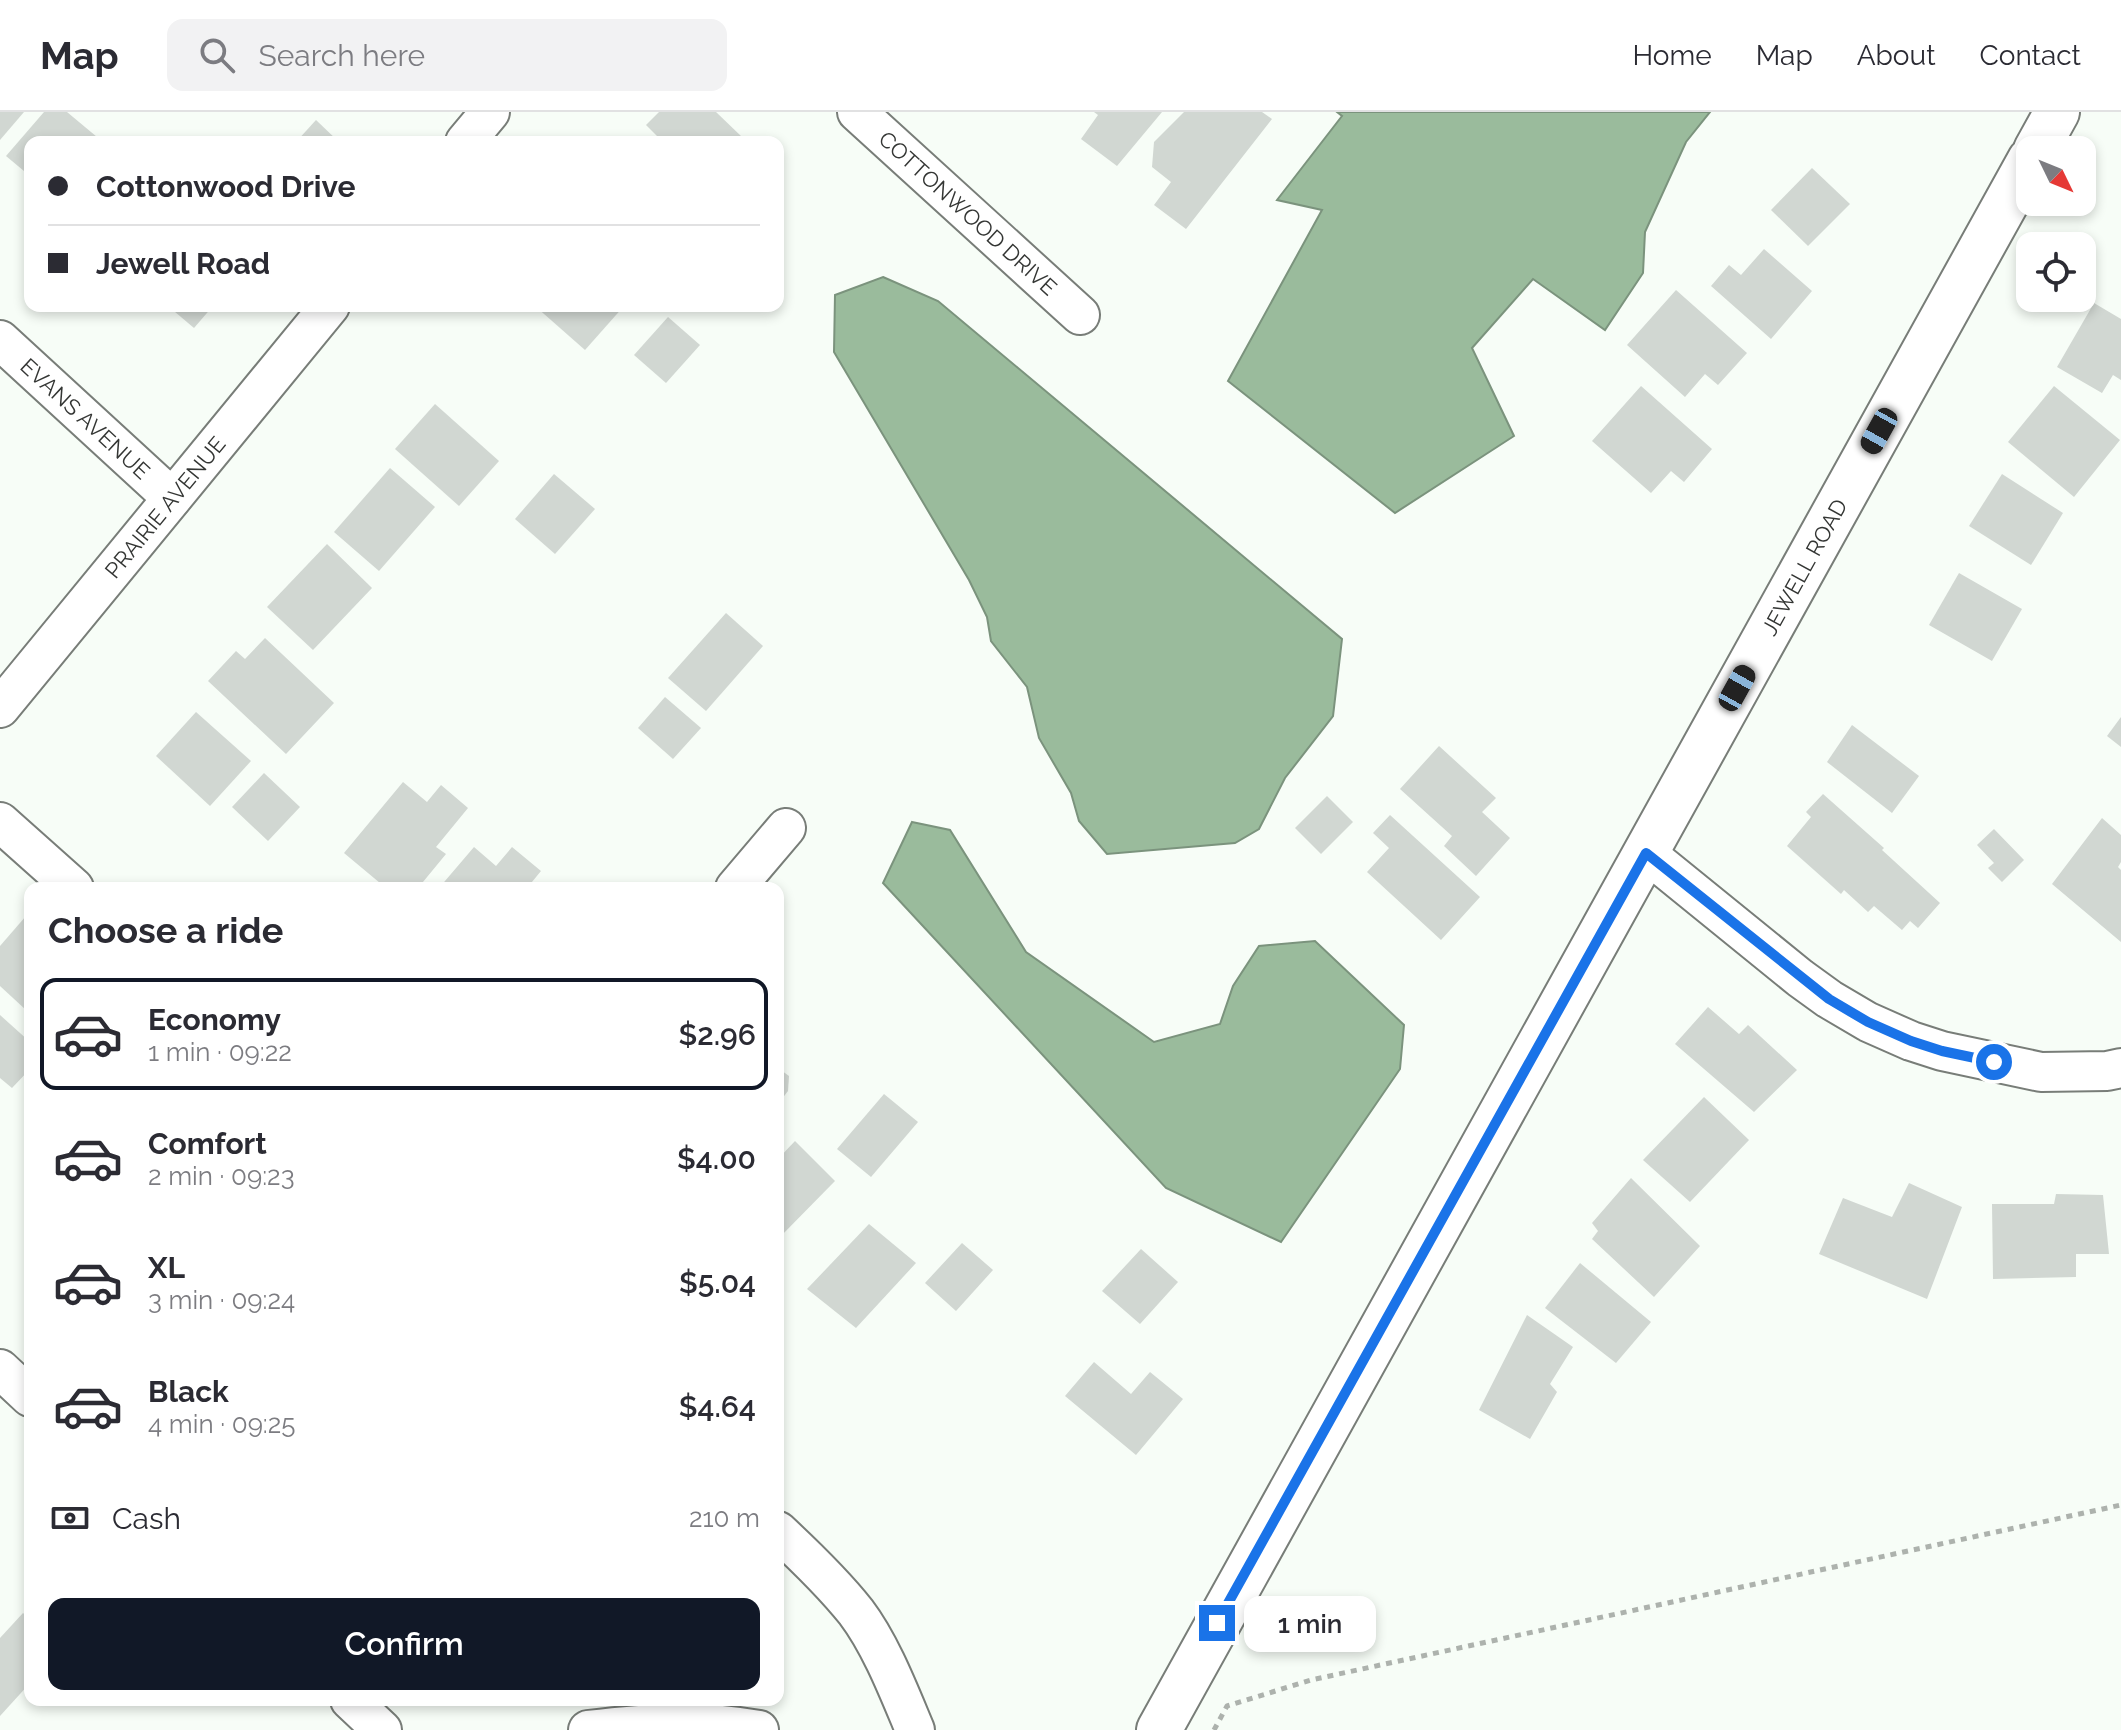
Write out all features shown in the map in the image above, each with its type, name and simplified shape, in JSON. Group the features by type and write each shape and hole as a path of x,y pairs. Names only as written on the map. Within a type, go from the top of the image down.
{"street":[{"path":"470,136 490,112"},
{"name":"COTTONWOOD DRIVE","path":"857,112 1080,315"},
{"path":"2044,136 2057,112"},
{"name":"JEWELL ROAD","path":"1159,1730 2016,185"},
{"name":"PRAIRIE AVENUE","path":"0,708 325,312"},
{"name":"EVANS AVENUE","path":"0,340 172,498"},
{"path":"0,822 67,882"},
{"path":"740,882 786,828"},
{"path":"1646,853 1800,978 1868,1022 1942,1051 2041,1072 2121,1068"},
{"path":"0,1369 24,1391"},
{"path":"784,1537 815,1565 858,1614 890,1671 915,1730"},
{"path":"356,1706 382,1730"},
{"path":"588,1730 664,1722 727,1724 759,1730"}],"path":[{"path":"1214,1730 1227,1706 1311,1680 2121,1505"}],"shaded area":[{"path":"1337,112 1710,112 1686,142 1645,232 1643,273 1605,330 1533,279 1472,348 1514,436 1395,513 1228,381 1322,210 1277,200 1342,116"},
{"path":"883,277 938,301 1342,639 1333,716 1285,778 1259,829 1235,843 1107,854 1079,821 1071,793 1039,738 1027,687 991,641 987,617 969,580 834,352 835,295"},
{"path":"912,822 950,830 1026,952 1154,1042 1220,1024 1233,986 1259,946 1315,941 1404,1025 1400,1069 1281,1242 1166,1188 883,883"}],"building":[{"path":"0,112 24,112 0,140"},
{"path":"44,112 67,112 96,136 24,136 24,171 6,156"},
{"path":"659,112 716,112 741,136 657,136 646,125"},
{"path":"1094,112 1162,112 1117,166 1081,139 1098,115"},
{"path":"1184,112 1262,112 1272,119 1186,229 1154,205 1171,182 1152,167 1154,142"},
{"path":"316,120 333,136 301,136"},
{"path":"1812,168 1850,204 1808,246 1771,210"},
{"path":"1764,249 1812,291 1771,339 1711,286 1729,265 1741,275"},
{"path":"1676,290 1747,353 1718,385 1705,374 1685,397 1627,345"},
{"path":"2096,304 2121,319 2121,380 2113,375 2102,393 2057,367 2089,312 2096,312"},
{"path":"175,312 208,312 194,328"},
{"path":"542,312 619,312 585,350"},
{"path":"668,317 700,345 666,383 634,355"},
{"path":"1641,386 1712,449 1684,482 1671,471 1651,493 1592,441"},
{"path":"2054,386 2120,440 2074,497 2008,442"},
{"path":"435,404 499,461 459,506 395,449"},
{"path":"390,468 435,507 379,571 334,532"},
{"path":"554,474 595,509 555,554 515,519"},
{"path":"2002,474 2063,513 2031,565 1969,526"},
{"path":"327,544 372,588 313,650 267,607"},
{"path":"1959,573 2022,609 1992,661 1929,625"},
{"path":"726,613 763,646 706,711 668,678"},
{"path":"265,638 334,703 286,754 208,681 236,651 245,659"},
{"path":"665,697 701,728 673,759 638,728"},
{"path":"196,712 251,761 210,806 156,756"},
{"path":"2121,717 2121,747 2107,736"},
{"path":"1852,725 1919,776 1892,813 1827,762"},
{"path":"1439,746 1496,798 1482,812 1510,838 1476,876 1444,846 1452,836 1400,789"},
{"path":"264,773 300,807 268,841 232,807"},
{"path":"403,782 427,802 441,785 468,808 436,847 446,854 423,882 379,882 344,853"},
{"path":"1823,794 1940,903 1918,928 1910,921 1902,930 1874,906 1868,912 1844,890 1841,894 1787,846 1811,817 1806,812"},
{"path":"1327,796 1353,822 1321,854 1295,828"},
{"path":"1390,815 1480,897 1441,940 1367,872 1389,848 1373,833"},
{"path":"2102,818 2121,835 2121,862 2118,867 2121,870 2121,942 2052,884"},
{"path":"1994,829 2024,860 2002,882 1988,868 1994,863 1977,845"},
{"path":"474,847 496,866 512,847 541,871 532,882 444,882"},
{"path":"24,918 24,1008 0,986 0,946"},
{"path":"1708,1007 1739,1034 1748,1025 1797,1070 1754,1112 1675,1044"},
{"path":"0,1015 24,1037 24,1075 12,1088 0,1078"},
{"path":"784,1072 789,1076 788,1091 784,1096"},
{"path":"884,1094 918,1122 871,1177 837,1149"},
{"path":"1704,1097 1749,1140 1690,1202 1643,1160"},
{"path":"795,1141 835,1181 784,1233 784,1153"},
{"path":"1631,1178 1700,1246 1654,1297 1592,1239 1598,1231 1592,1223"},
{"path":"1909,1183 1962,1207 1927,1299 1819,1254 1843,1198 1892,1217"},
{"path":"2056,1194 2103,1195 2109,1254 2076,1254 2076,1277 1993,1279 1992,1204 2054,1204"},
{"path":"869,1224 916,1263 856,1328 807,1289"},
{"path":"962,1243 993,1270 956,1311 925,1283"},
{"path":"1141,1249 1178,1282 1140,1324 1102,1291"},
{"path":"1580,1263 1651,1322 1616,1363 1545,1308"},
{"path":"1527,1315 1573,1347 1550,1384 1557,1392 1530,1439 1479,1410"},
{"path":"1094,1362 1131,1394 1150,1372 1183,1399 1136,1455 1065,1396"},
{"path":"24,1614 24,1690 0,1716 0,1638"}],"route":[{"path":"1217,1623 1646,853 1829,999 1868,1022 1911,1041 1994,1062"}]}
